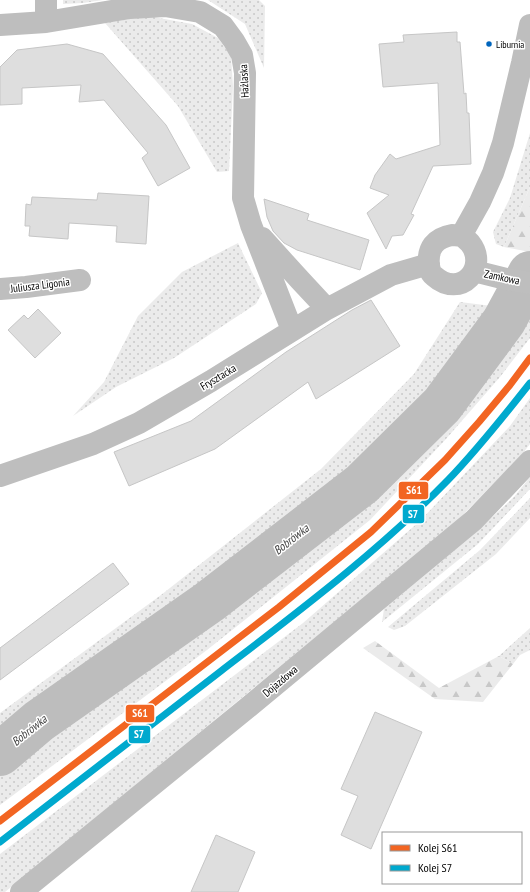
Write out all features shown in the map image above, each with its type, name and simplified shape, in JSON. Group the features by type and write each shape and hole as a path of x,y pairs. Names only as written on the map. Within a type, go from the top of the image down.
{"street":[{"path":"46,0 46,22"},
{"name":"Hażlaska","path":"0,26 46,22 130,8 165,6 200,12 223,26 242,54 246,73 243,198 251,225 292,330"},
{"path":"461,236 480,202 493,173 503,143 530,25"},
{"name":"Hażlaska","path":"251,225 327,308"},
{"path":"452,235 461,236 473,247 476,255 474,271 469,278 462,283 453,285 446,284 430,274 429,254 435,243 440,238 452,235"},
{"name":"Frysztacka","path":"0,476 93,444 139,423 211,381 327,308 391,275 429,264"},
{"name":"Zamkowa","path":"474,271 530,283"},
{"name":"Juliusza Ligonia","path":"0,289 80,280"},
{"name":"Dojazdowa","path":"21,892 246,709 474,520 530,461"}],"green space":[{"path":"63,0 103,0 63,4"},
{"path":"208,0 259,0 265,6 264,68 245,24"},
{"path":"148,16 192,24 218,38 231,56 233,86 229,171 217,172 178,106 105,23"},
{"path":"530,133 530,187 504,247 496,244 493,232 510,198"},
{"path":"530,187 530,252 504,247"},
{"path":"238,243 262,293 256,304 174,358 116,387 73,416 104,382 138,316 182,272"},
{"path":"460,302 500,307 440,395 266,547 165,626 0,747 0,713 161,595 321,469 414,374"},
{"path":"522,310 530,310 530,338 500,377 446,439 370,520 207,650 0,805 0,768 263,581 395,470 463,395"},
{"path":"530,398 530,444 456,522 5,892 0,892 0,854 303,623 420,521 510,426"},
{"path":"530,477 530,489 478,544 382,622 384,609 473,535 514,497"},
{"path":"530,498 530,518 496,554 405,626 394,630 388,627 480,550"},
{"path":"530,628 530,650 520,655 513,664 499,656"},
{"path":"375,641 439,688 499,656 513,664 483,702 435,699 363,648"}],"building":[{"path":"457,32 457,42 460,42 464,94 466,93 467,113 469,113 471,164 433,166 411,214 414,215 403,235 392,236 386,249 367,213 389,195 370,188 375,175 390,154 396,159 440,145 438,83 383,87 379,44 404,42 403,35"},
{"path":"67,44 103,54 166,125 190,168 158,186 142,158 148,153 104,100 79,102 81,85 22,88 22,104 0,105 0,67 17,50"},
{"path":"98,193 149,196 146,244 116,242 117,226 69,223 68,239 29,236 30,226 25,226 26,204 31,205 32,197 97,200"},
{"path":"264,199 309,214 307,220 369,240 360,270 297,250 284,243 273,231 267,217"},
{"path":"371,300 400,346 316,399 308,382 215,449 129,486 114,452 191,421 286,352 352,310"},
{"path":"38,309 61,333 35,358 8,330 24,315 28,319"},
{"path":"113,563 129,584 0,680 0,648"},
{"path":"375,712 422,732 371,849 341,835 358,796 341,789"},
{"path":"216,835 255,852 238,892 191,892"}],"waterway":[{"name":"Bobrówka","path":"0,754 39,721 209,602 362,484 442,405 504,321 530,273"}],"rail line":[{"name":"S61","path":"0,821 279,607 371,532 445,460 510,385 530,358"},
{"name":"S7","path":"0,842 280,626 366,556 422,506 459,469 530,383"}],"place":[{"name":"Liburnia","path":"489,44"}]}
